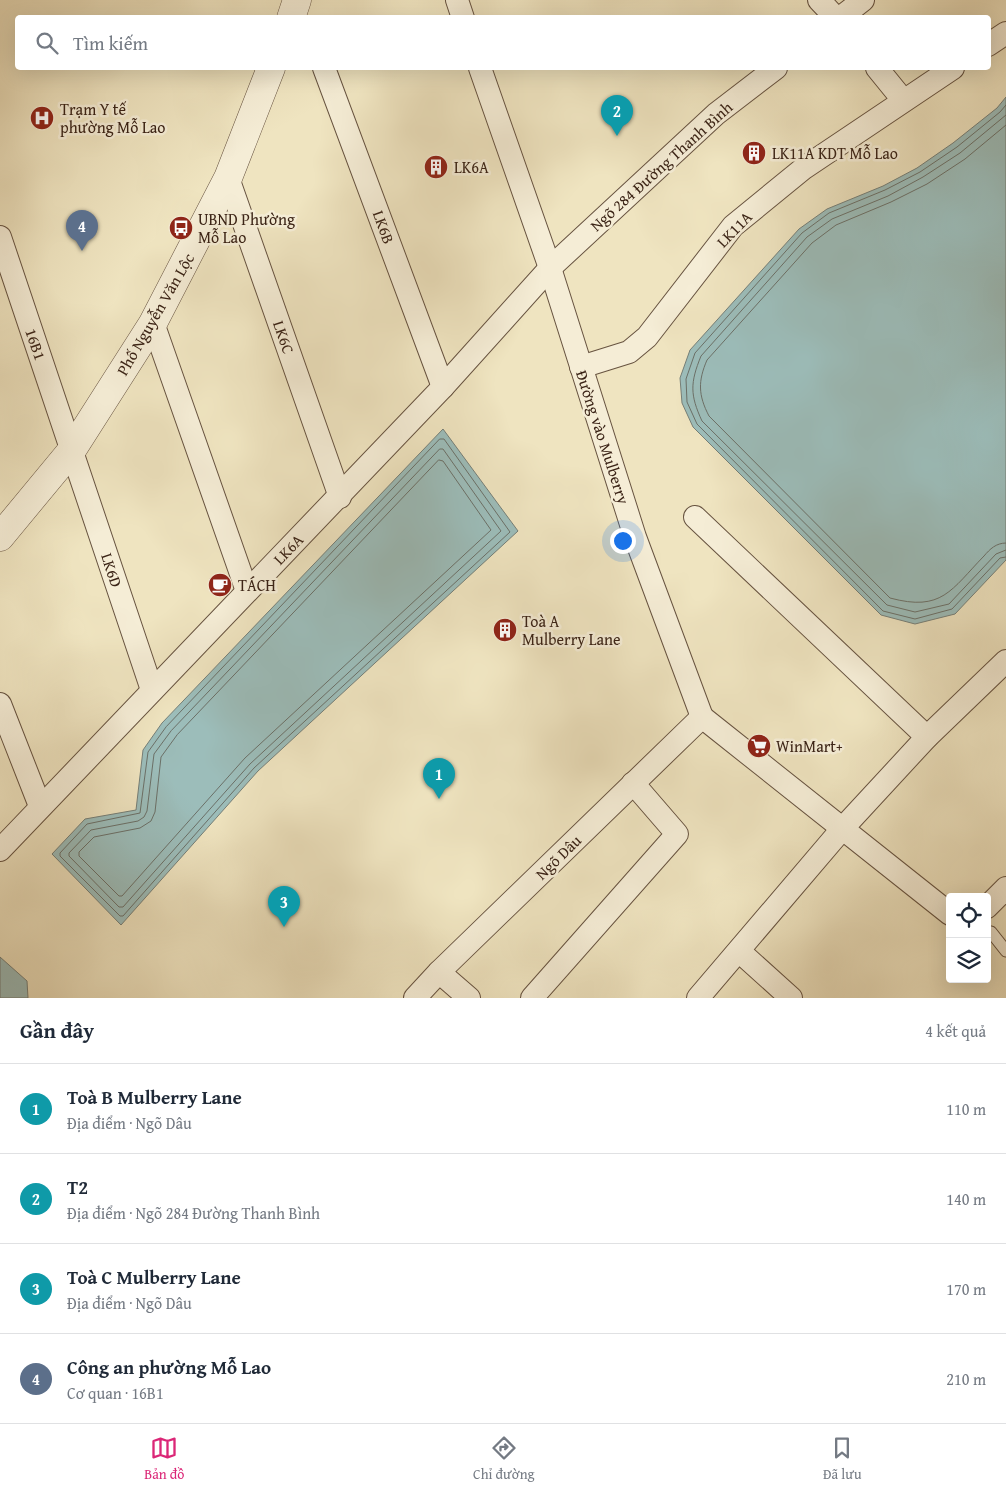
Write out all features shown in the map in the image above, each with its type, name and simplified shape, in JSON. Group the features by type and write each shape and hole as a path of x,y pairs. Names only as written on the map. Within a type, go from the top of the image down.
{"street":[{"path":"292,15 298,0"},
{"path":"298,0 305,15"},
{"path":"456,0 462,15"},
{"path":"819,0 833,15"},
{"path":"844,15 863,0"},
{"path":"991,43 1006,33"},
{"name":"Phố Nguyễn Văn Lộc","path":"0,538 72,450 153,323 228,178 270,70"},
{"name":"LK6B","path":"325,70 443,387"},
{"path":"481,70 550,268"},
{"name":"Ngõ 284 Đường Thanh Bình","path":"550,268 716,114 773,70"},
{"path":"879,70 903,100"},
{"name":"LK11A","path":"581,366 629,352 647,337 733,226 804,168 950,70"},
{"name":"LK6C","path":"228,178 340,496"},
{"name":"16B1","path":"0,237 72,450"},
{"name":"LK6A","path":"0,850 40,806 340,496 443,387 550,268"},
{"name":"Đường vào Mulberry","path":"550,268 635,537 702,717"},
{"path":"153,323 247,591"},
{"name":"LK6D","path":"72,450 152,690"},
{"path":"695,517 927,737"},
{"path":"698,998 842,829 927,737 1006,661"},
{"path":"0,704 40,806"},
{"path":"702,717 946,911"},
{"name":"Ngõ Dâu","path":"415,998 439,972 702,717"},
{"path":"532,998 677,834 633,783"},
{"path":"991,903 1006,888"},
{"path":"739,951 791,998"},
{"path":"439,972 469,998"}],"lane":[{"path":"991,932 1006,951"}],"water":[{"path":"1006,97 1006,560 955,614 915,624 881,615 693,427 682,403 680,378 690,350 799,229 827,209 883,186 917,168 953,143 997,108"},
{"path":"443,429 518,531 258,771 121,925 52,854 85,819 136,810 143,750 162,723"},
{"path":"0,957 27,981 28,998 0,998"}],"place":[{"name":"Trạm Y tế phường Mỗ Lao","path":"42,118"},
{"name":"T2","path":"617,136"},
{"name":"LK11A KDT Mỗ Lao","path":"754,153"},
{"name":"LK6A","path":"436,167"},
{"name":"UBND Phường Mỗ Lao","path":"181,228"},
{"name":"Công an phường Mỗ Lao","path":"82,251"},
{"name":"TÁCH","path":"220,585"},
{"name":"Toà A Mulberry Lane","path":"505,630"},
{"name":"WinMart+","path":"759,746"},
{"name":"Toà B Mulberry Lane","path":"439,799"},
{"name":"Toà C Mulberry Lane","path":"284,927"}]}
